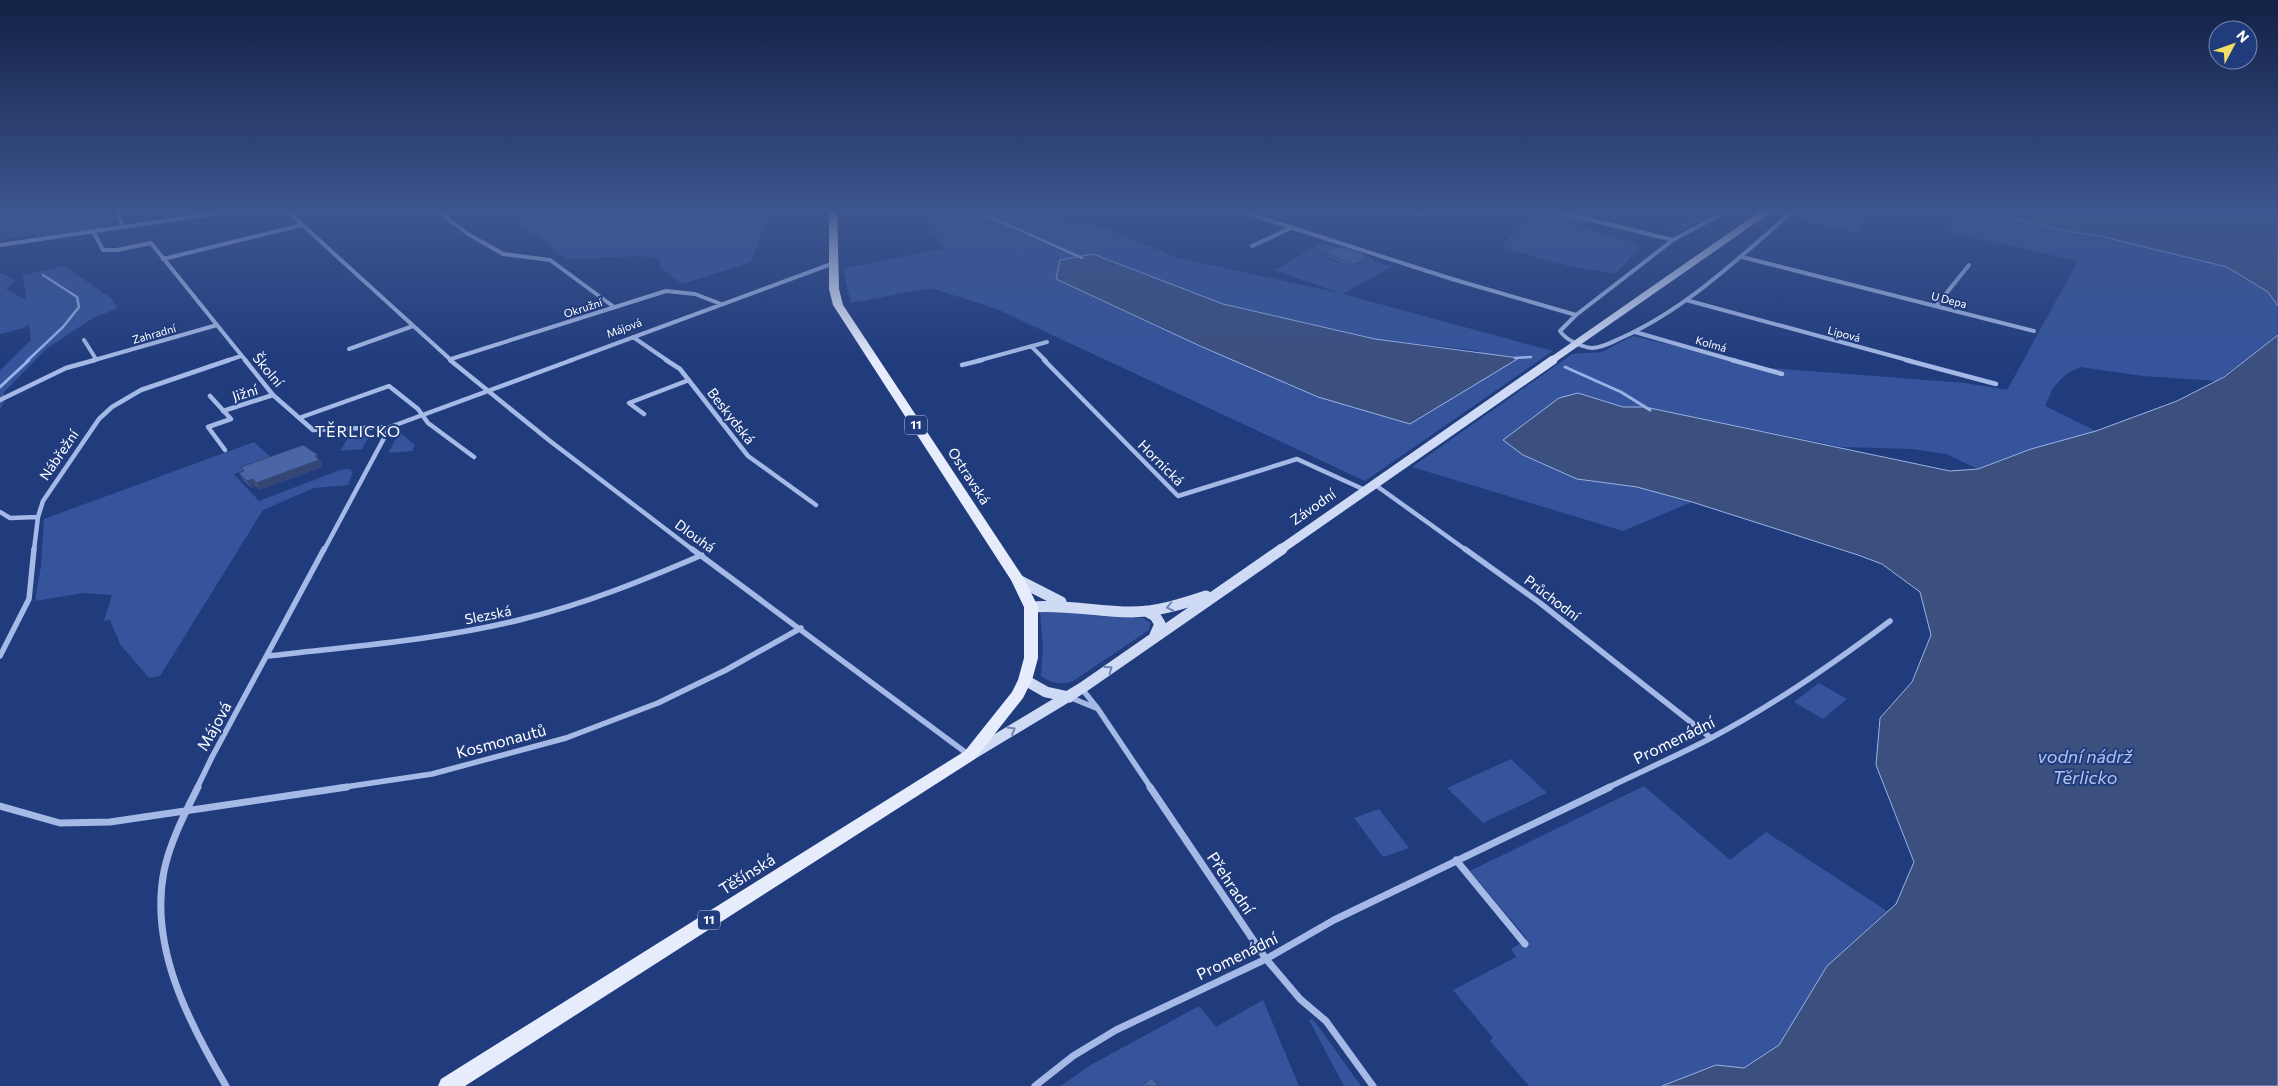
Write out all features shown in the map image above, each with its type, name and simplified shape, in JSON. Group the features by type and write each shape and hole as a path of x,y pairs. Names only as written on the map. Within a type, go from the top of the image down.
{"main road":[{"name":"Závodní","path":"1069,697 1216,592 1695,261"},
{"name":"Ostravská","path":"834,263 834,289 838,305 1018,580 1031,607 1031,658 1025,680 1018,694 970,755"},
{"path":"1018,580 1069,606"},
{"path":"1031,607 1049,604 1106,610 1146,611 1173,607 1216,592"},
{"path":"1146,611 1155,616 1160,624 1154,636"},
{"path":"1025,680 1045,692 1069,697"},
{"name":"Těšínská","path":"448,1086 970,755 1069,697"}],"street":[{"name":"Školní","path":"164,261 273,395 313,430 390,427"},
{"name":"Dlouhá","path":"341,261 487,390 578,463 970,755"},
{"path":"551,261 614,307"},
{"path":"1393,261 1452,280 1576,315"},
{"path":"1646,261 1576,315 1560,332 1565,339 1592,348 1621,340 1686,300 1737,261"},
{"name":"U Depa","path":"1757,261 2034,331"},
{"name":"Májová","path":"226,1086 185,1010 166,949 160,918 164,871 212,758 390,427 834,263"},
{"path":"1936,306 1969,264"},
{"name":"Okružní","path":"451,359 666,291 682,290 698,293 721,304"},
{"name":"Lipová","path":"1686,300 1996,384"},
{"name":"Zahradní","path":"0,400 66,368 217,325"},
{"path":"349,350 413,326"},
{"name":"Kolmá","path":"1634,332 1782,374"},
{"name":"Beskydská","path":"633,337 680,369 748,456 816,505"},
{"path":"84,340 96,359"},
{"path":"962,364 1047,342"},
{"name":"Hornická","path":"1031,346 1178,496 1297,459 1369,487"},
{"name":"Nábřežní","path":"0,656 29,599 38,517 43,501 99,419 112,407 141,390 242,356"},
{"path":"644,414 629,403 689,380"},
{"path":"299,418 389,386 418,410 428,423 474,457"},
{"name":"Jižní","path":"223,411 273,395"},
{"name":"Jižní","path":"210,396 230,419 208,427 225,450"},
{"name":"Průchodní","path":"1369,487 1540,603 1711,738"},
{"path":"0,512 10,518 38,517"},
{"name":"Slezská","path":"268,656 441,635 523,620 606,594 702,555"},
{"name":"Promenádní","path":"1035,1086 1073,1056 1116,1030 1266,959 1334,920 1456,860 1711,738 1763,709 1827,669 1890,621"},
{"name":"Kosmonautů","path":"188,811 432,774 566,738 658,703 726,670 801,628"},
{"name":"Přehradní","path":"1082,688 1266,959 1300,998 1326,1021 1373,1086"},
{"path":"1069,697 1098,709"},
{"path":"0,806 60,823 110,822 188,811"},
{"path":"1456,860 1525,944"}],"shaded area":[{"path":"660,261 751,261 682,284 660,267"},
{"path":"883,261 1105,261 1380,414 1410,424 1479,351 1375,339 1223,304 1110,261 1190,261 1339,293 1275,270 1291,261 1332,261 1337,263 1341,261 1354,267 1362,261 1374,261 1392,266 1343,294 1553,351 1365,481 997,309 931,288 851,303 843,269"},
{"path":"1550,261 1628,261 1617,272 1612,273 1569,266"},
{"path":"2078,261 2201,261 2227,267 2269,292 2278,306 2278,335 2217,381 2143,376 2080,367 2065,375 2053,388 2045,406 2096,431 2031,449 1978,469 1946,454 1912,449 1842,447 1645,407 1623,407 1578,393 1637,487 1692,502 1623,531 1412,467 1572,354 1602,352 1633,336 1770,368 1965,383 2007,390"},
{"path":"64,266 111,298 118,308 93,318 46,349 4,392 4,403 0,409 0,370 31,340 29,324 24,328 0,334 0,273 12,278 15,282 6,289 26,300 23,275"},
{"path":"371,433 362,449 340,451 349,436"},
{"path":"401,433 415,445 412,451 388,453 397,437 393,437"},
{"path":"254,442 273,459 234,474 259,501 340,470 348,469 353,471 348,485 314,488 263,510 160,676 149,678 120,644 110,620 104,621 112,595 84,593 35,601 41,566 44,519"},
{"path":"1048,608 1096,616 1143,618 1151,623 1149,630 1073,681 1057,683 1041,676 1043,648 1040,612"},
{"path":"1819,683 1847,699 1823,719 1794,702"},
{"path":"1511,759 1547,793 1483,823 1447,788"},
{"path":"1644,786 1730,860 1766,832 1887,911 1827,966 1779,1045 1744,1068 1716,1065 1662,1086 1529,1086 1490,1041 1493,1038 1453,990 1516,957 1511,949 1527,939 1470,871"},
{"path":"1379,809 1409,848 1383,857 1354,818"},
{"path":"1263,1000 1299,1086 1061,1086 1089,1066 1199,1006 1216,1027"},
{"path":"1312,1019 1361,1086 1344,1086 1309,1020"}],"water":[{"path":"1060,261 1110,261 1223,304 1375,339 1519,358 1410,424 1318,397 1200,346 1056,279"},
{"path":"2201,261 2278,261 2278,306 2268,292 2227,267"},
{"name":"vodní nádrž Těrlicko","path":"2278,335 2278,1086 1662,1086 1716,1065 1744,1068 1779,1045 1827,966 1896,904 1914,862 1876,765 1880,718 1912,682 1931,635 1920,592 1882,564 1692,502 1637,487 1577,479 1523,455 1503,440 1559,398 1578,393 1623,407 1645,407 1950,471 1978,469 2031,449 2096,431 2177,401 2224,377"}],"building":[{"path":"1346,261 1361,261 1355,264"},
{"path":"303,445 318,455 315,456 319,460 256,483 253,479 247,481 239,473 244,471 241,467"},
{"path":"1151,1078 1159,1086 1142,1086"}],"waterway":[{"path":"27,361 63,327 79,307 77,297 43,275"},
{"path":"1515,358 1531,357"},
{"path":"0,387 29,360"},
{"path":"1565,367 1621,392 1650,410"}],"district":[{"name":"TĚRLICKO","path":"358,431"}]}
